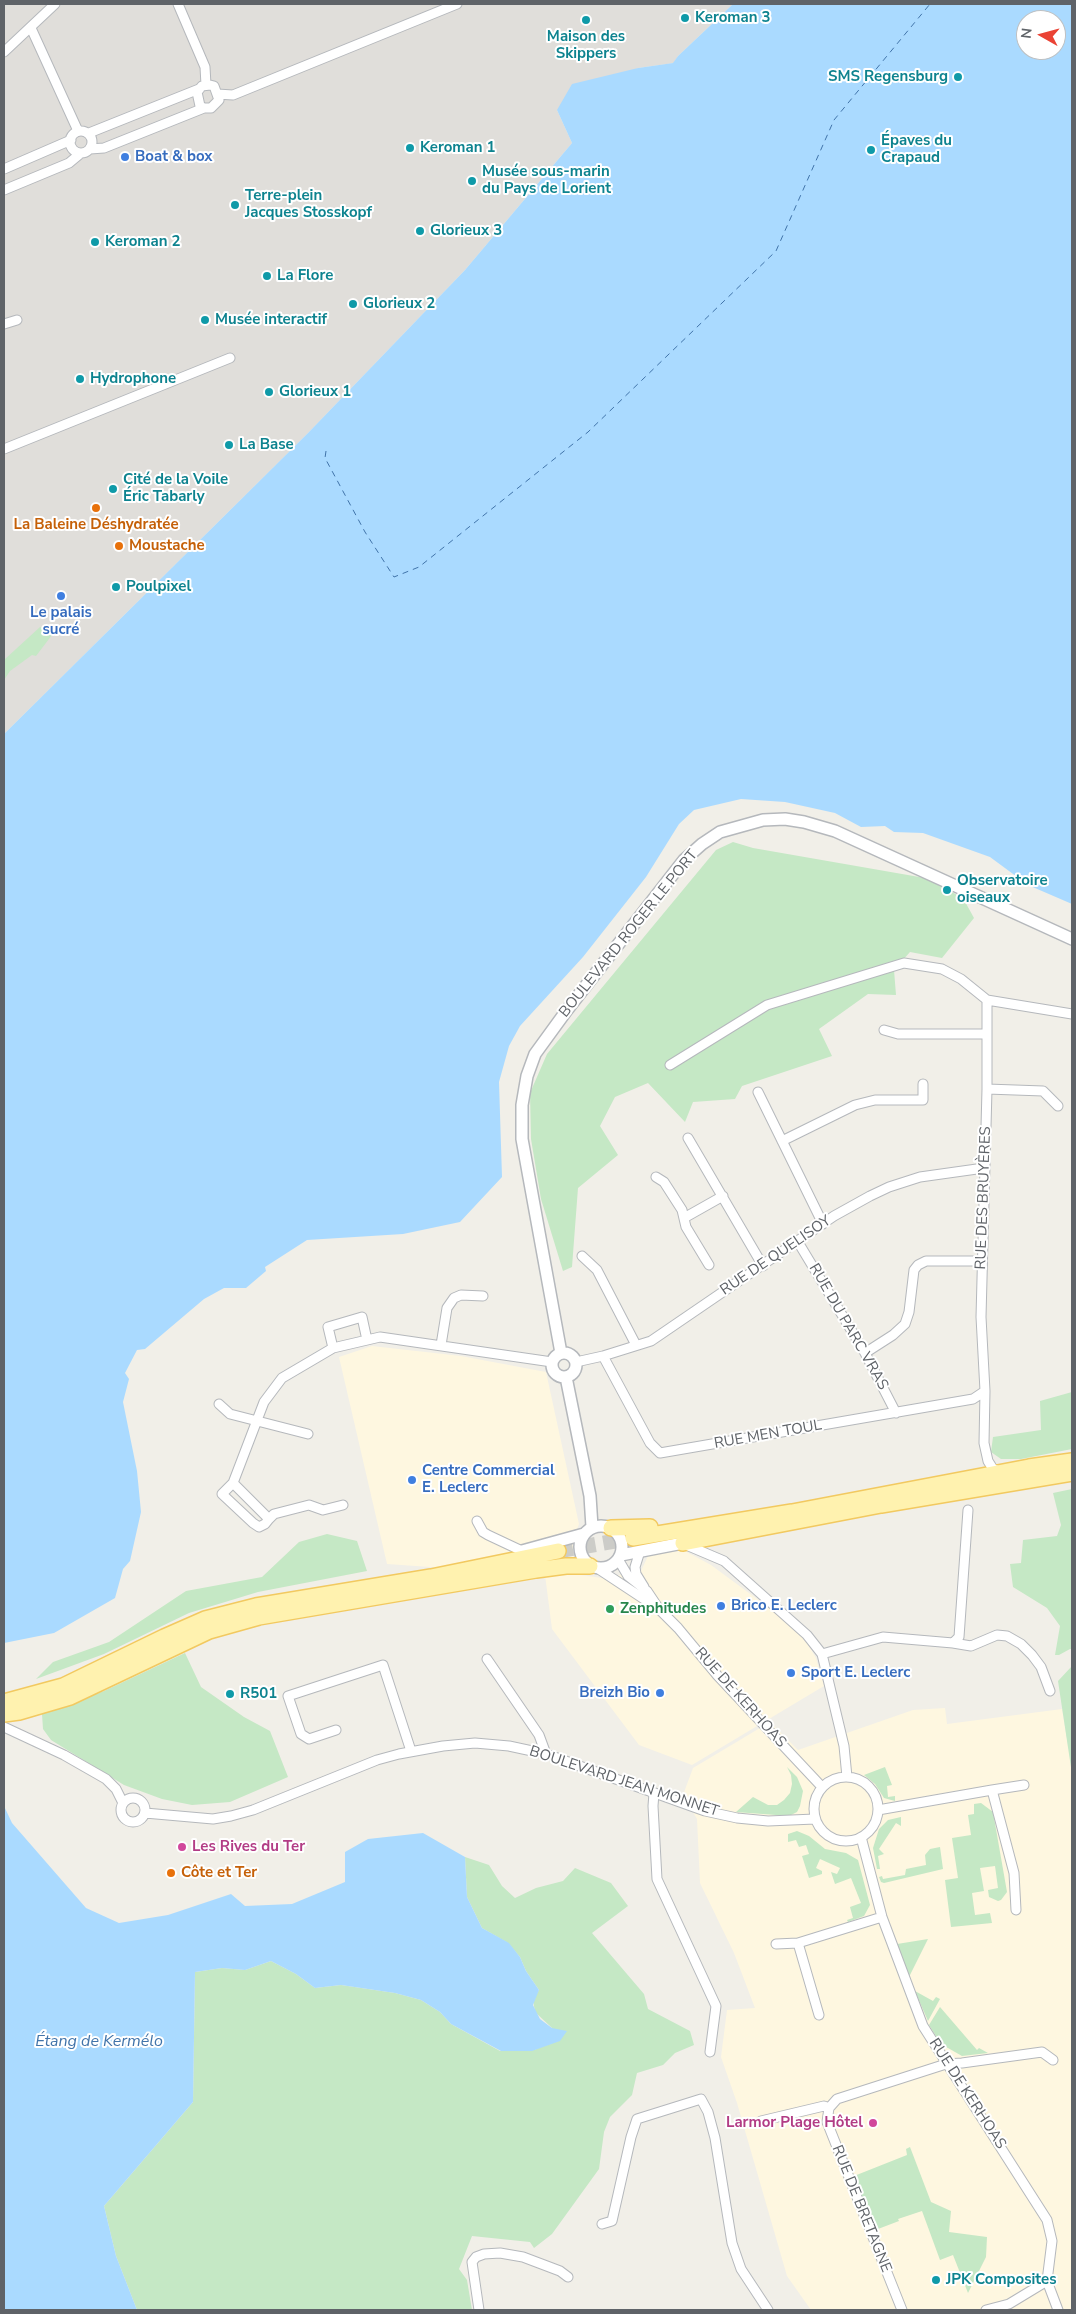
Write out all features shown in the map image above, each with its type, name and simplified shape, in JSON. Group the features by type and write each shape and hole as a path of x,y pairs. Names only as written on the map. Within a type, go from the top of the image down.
{"main road":[{"path":"683,1543 1004,1472 1072,1461"},
{"path":"611,1528 643,1528 882,1500 1072,1473"},
{"path":"636,1544 882,1500"},
{"path":"4,1714 19,1712 70,1696 209,1630 381,1590 522,1551"},
{"path":"381,1590 433,1582 559,1554"},
{"path":"4,1702 63,1686 205,1619 256,1606 566,1566 594,1567"}],"street":[{"path":"4,52 55,4"},
{"path":"178,4 204,66 203,87 196,95 200,106 204,108"},
{"path":"217,94 233,95 457,4"},
{"path":"30,28 78,131"},
{"path":"4,190 69,163 81,153 90,149 104,148 204,108 212,108 218,104 219,100 214,86 203,87 89,133 78,131"},
{"path":"4,169 70,140 78,131"},
{"path":"89,133 92,142 90,149"},
{"path":"70,140 74,150 81,153"},
{"path":"4,324 17,320"},
{"path":"4,449 230,358"},
{"name":"BOULEVARD ROGER LE PORT","path":"561,1353 522,1139 522,1105 527,1076 535,1054 566,1010 684,860 702,844 720,832 763,820 786,819 804,822 835,831 1072,938"},
{"path":"670,1066 767,1005 904,963 942,969 961,979 986,1000 1072,1014"},
{"name":"RUE DES BRUYÈRES","path":"986,1000 987,1089 981,1317 985,1391 984,1452 993,1469 1004,1472"},
{"path":"884,1030 898,1034 986,1034"},
{"path":"782,1141 855,1105 876,1100 923,1100 923,1084"},
{"path":"987,1089 1043,1091 1058,1106"},
{"path":"758,1092 824,1224"},
{"path":"688,1138 763,1266"},
{"name":"RUE DE QUELISOY","path":"576,1362 603,1356 651,1341 824,1224 855,1204 889,1187 920,1177 984,1168"},
{"path":"656,1177 664,1182 682,1210 686,1227 709,1265"},
{"path":"684,1218 723,1196"},
{"name":"RUE DU PARC VRAS","path":"798,1242 865,1353 896,1412"},
{"path":"582,1256 597,1270 636,1345"},
{"path":"865,1353 893,1335 905,1324 910,1312 914,1270 918,1265 926,1261 982,1261"},
{"path":"440,1346 447,1308 454,1298 461,1295 483,1296"},
{"path":"333,1348 328,1327 362,1318 367,1340"},
{"path":"344,1505 323,1510 309,1505 274,1514 265,1524 259,1527 222,1494 233,1483 264,1402 282,1378 333,1348 380,1337 552,1362"},
{"path":"561,1353 570,1354 576,1362 574,1371 566,1377 559,1376 554,1372 552,1362 555,1356 561,1353"},
{"name":"RUE MEN TOUL","path":"603,1356 650,1443 660,1453 973,1399 985,1391"},
{"path":"566,1377 590,1496 588,1531 580,1543 580,1551 585,1561 594,1567 607,1568 636,1544 661,1546 683,1543 724,1561 807,1635 822,1654 844,1746 847,1777"},
{"path":"219,1404 230,1414 308,1434"},
{"path":"233,1483 269,1519"},
{"path":"953,1644 959,1637 968,1510"},
{"path":"477,1521 483,1532 522,1551 602,1526 611,1528 620,1538 622,1546 620,1557"},
{"path":"636,1544 636,1574 647,1591"},
{"name":"RUE DE KERHOAS","path":"620,1557 628,1576 647,1591 659,1609 678,1628 717,1675 804,1770 822,1787"},
{"name":"RUE DE KERHOAS","path":"594,1567 659,1609"},
{"path":"822,1654 883,1637 971,1646 997,1635 1008,1636 1021,1644 1032,1655 1041,1667 1050,1691"},
{"path":"487,1659 539,1735 546,1754"},
{"path":"336,1730 309,1740 301,1734 288,1696 383,1665 411,1751"},
{"path":"4,1727 106,1779 116,1789 122,1803 122,1814 129,1822 139,1820 145,1813 144,1805 140,1799 132,1797 122,1803"},
{"name":"BOULEVARD JEAN MONNET","path":"145,1813 214,1819 231,1816 253,1810 377,1760 411,1751 474,1743 509,1746 546,1754 705,1811 736,1818 768,1821 815,1819"},
{"path":"847,1777 856,1779 871,1789 878,1810 874,1824 861,1838 850,1841 834,1839 820,1829 815,1819 814,1802 822,1787 838,1778 847,1777"},
{"path":"878,1810 1024,1785"},
{"path":"992,1790 1014,1874 1016,1910"},
{"path":"654,1793 657,1879 716,2006 710,2052"},
{"name":"RUE DE KERHOAS","path":"861,1838 882,1917 923,2026 1047,2220 1052,2241 1047,2281"},
{"path":"776,1944 798,1942 882,1917"},
{"path":"798,1942 819,2015"},
{"path":"761,2120 824,2106 829,2108 837,2100 946,2064 1042,2052 1053,2060"},
{"path":"602,2224 612,2221 631,2137 638,2119 701,2099 708,2112 715,2138 732,2243 741,2269 768,2310"},
{"name":"RUE DE BRETAGNE","path":"829,2108 826,2122 902,2310"},
{"path":"480,2310 472,2262 476,2257 500,2252 523,2256 560,2271 568,2277"},
{"path":"986,2310 1009,2304 1047,2281 1058,2310"}],"shaded area":[{"path":"4,4 733,4 678,56 674,63 638,68 557,110 572,143 465,270 308,433 4,734"},
{"path":"372,1346 461,1356 546,1372 579,1524 573,1540 573,1550 574,1565 581,1575 602,1578 641,1571 648,1556 683,1550 711,1565 772,1610 802,1635 816,1658 824,1686 692,1765 639,1745 552,1629 545,1575 387,1564 339,1357"},
{"path":"945,1708 947,1724 1062,1709 1072,1770 1072,2310 811,2310 787,2276 737,2103 721,2057 727,2010 755,2008 734,1953 700,1883 697,1819 683,1795 693,1768 770,1722 798,1750 913,1710"}],"green space":[{"path":"40,627 47,629 52,635 36,656 32,655 10,671 4,680 4,660"},
{"path":"733,842 753,848 925,878 963,898 974,918 942,958 910,952 894,970 896,995 868,994 819,1029 832,1056 742,1086 735,1099 693,1102 685,1122 648,1083 615,1097 600,1126 618,1155 578,1188 572,1267 563,1271 541,1199 531,1139 530,1093 547,1054 716,850"},
{"path":"1072,1392 1072,1449 1021,1459 1001,1459 991,1452 993,1437 1041,1430 1040,1401"},
{"path":"1072,1489 1072,1649 1055,1655 1060,1626 1047,1608 1013,1587 1010,1564 1021,1563 1023,1540 1057,1536 1061,1525 1053,1493"},
{"path":"327,1534 357,1541 367,1571 258,1592 189,1613 104,1654 36,1679 53,1662 109,1642 186,1591 262,1577 299,1542"},
{"path":"185,1653 201,1687 244,1717 270,1731 288,1777 230,1802 192,1805 162,1799 124,1785 51,1740 43,1729 42,1714 104,1691"},
{"path":"1072,1666 1072,1774 1058,1681"},
{"path":"787,1767 797,1777 803,1791 797,1812 789,1816 736,1812 753,1797 768,1805 777,1805 784,1800 790,1793 792,1784 791,1775"},
{"path":"885,1767 892,1785 887,1786 888,1797 895,1796 895,1801 884,1798 875,1784 864,1775"},
{"path":"981,1803 993,1812 1007,1892 998,1901 989,1897 988,1890 998,1888 995,1866 980,1868 984,1891 972,1893 975,1915 990,1913 992,1923 951,1927 945,1880 958,1878 952,1838 971,1835 968,1815 974,1814 974,1804"},
{"path":"901,1817 901,1826 896,1823 879,1849 884,1854 878,1856 880,1869 877,1869 873,1848 879,1829 888,1820"},
{"path":"797,1831 809,1836 825,1849 846,1853 858,1860 870,1905 864,1916 848,1922 847,1920 853,1918 850,1907 861,1903 851,1878 835,1884 831,1872 837,1874 840,1868 820,1859 816,1868 822,1871 822,1874 809,1878 802,1856 809,1854 806,1845 799,1847 796,1840 788,1842 788,1834"},
{"path":"940,1847 943,1869 884,1883 881,1882 879,1877 882,1876 883,1879 905,1875 906,1869 926,1865 925,1855 930,1849"},
{"path":"465,1857 489,1865 502,1886 515,1898 536,1888 563,1881 575,1868 611,1883 628,1906 592,1933 644,1994 648,2009 690,2031 694,2045 675,2053 663,2065 637,2073 632,2095 610,2117 604,2132 599,2169 552,2234 534,2248 530,2242 472,2236 459,2269 467,2280 472,2310 137,2310 116,2256 104,2206 193,2102 195,1972 222,1968 245,1970 271,1961 296,1974 315,1988 341,1985 395,1993 421,2000 440,2012 451,2024 500,2051 535,2050 552,2028 535,2012 533,2000 539,1990 526,1971 520,1957 508,1943 482,1928 467,1897"},
{"path":"928,1939 909,1977 897,1944"},
{"path":"915,1991 933,2001 936,1997 940,1999 928,2021"},
{"path":"940,2007 977,2050 979,2048 988,2053 962,2056 941,2044 929,2025"},
{"path":"910,2147 931,2202 951,2211 949,2232 987,2237 986,2257 968,2293 953,2255 940,2260 922,2211 898,2219 899,2221 878,2229 880,2235 877,2236 854,2176 907,2155 906,2149"}],"water":[{"path":"733,4 1072,4 1072,904 1028,885 990,857 923,833 894,832 885,826 861,827 835,813 785,802 741,799 694,810 679,824 646,877 583,957 520,1026 509,1046 499,1082 502,1177 460,1222 403,1234 307,1240 265,1267 266,1271 246,1288 224,1288 204,1299 145,1349 137,1350 125,1373 129,1379 123,1402 137,1471 141,1512 130,1561 123,1569 115,1598 54,1633 4,1643 4,734 308,433 465,270 572,143 557,110 572,84 638,68 673,63"},
{"name":"Étang de Kermélo","path":"4,1806 12,1823 86,1908 119,1923 168,1915 231,1894 245,1906 292,1904 345,1882 345,1852 368,1839 423,1833 465,1857 467,1897 482,1928 509,1943 520,1957 526,1971 539,1990 533,2005 540,2019 552,2028 567,2031 560,2041 532,2051 501,2051 451,2024 440,2012 421,2000 395,1993 341,1985 315,1988 296,1974 271,1961 245,1970 222,1968 195,1972 193,2102 104,2206 116,2256 137,2310 4,2310"}],"ferry route":[{"path":"326,451 325,458 365,532 394,577 419,567 588,432 776,251 834,120 930,4"}],"tunnel":[{"path":"558,1551 633,1538"}],"place":[{"name":"Keroman 3","path":"685,18"},
{"name":"Maison des Skippers","path":"586,20"},
{"name":"SMS Regensburg","path":"958,77"},
{"name":"Keroman 1","path":"410,148"},
{"name":"Épaves du Crapaud","path":"871,150"},
{"name":"Boat & box","path":"125,157"},
{"name":"Musée sous-marin du Pays de Lorient","path":"472,181"},
{"name":"Terre-plein Jacques Stosskopf","path":"235,205"},
{"name":"Glorieux 3","path":"420,231"},
{"name":"Keroman 2","path":"95,242"},
{"name":"La Flore","path":"267,276"},
{"name":"Glorieux 2","path":"353,304"},
{"name":"Musée interactif","path":"205,320"},
{"name":"Hydrophone","path":"80,379"},
{"name":"Glorieux 1","path":"269,392"},
{"name":"La Base","path":"229,445"},
{"name":"Cité de la Voile Éric Tabarly","path":"113,489"},
{"name":"La Baleine Déshydratée","path":"96,508"},
{"name":"Moustache","path":"119,546"},
{"name":"Poulpixel","path":"116,587"},
{"name":"Le palais sucré","path":"61,596"},
{"name":"Observatoire oiseaux","path":"947,890"},
{"name":"Centre Commercial E. Leclerc","path":"412,1480"},
{"name":"Brico E. Leclerc","path":"721,1606"},
{"name":"Zenphitudes","path":"610,1609"},
{"name":"Sport E. Leclerc","path":"791,1673"},
{"name":"Breizh Bio","path":"660,1693"},
{"name":"R501","path":"230,1694"},
{"name":"Les Rives du Ter","path":"182,1847"},
{"name":"Côte et Ter","path":"171,1873"},
{"name":"Larmor Plage Hôtel","path":"873,2123"},
{"name":"JPK Composites","path":"936,2280"}]}
